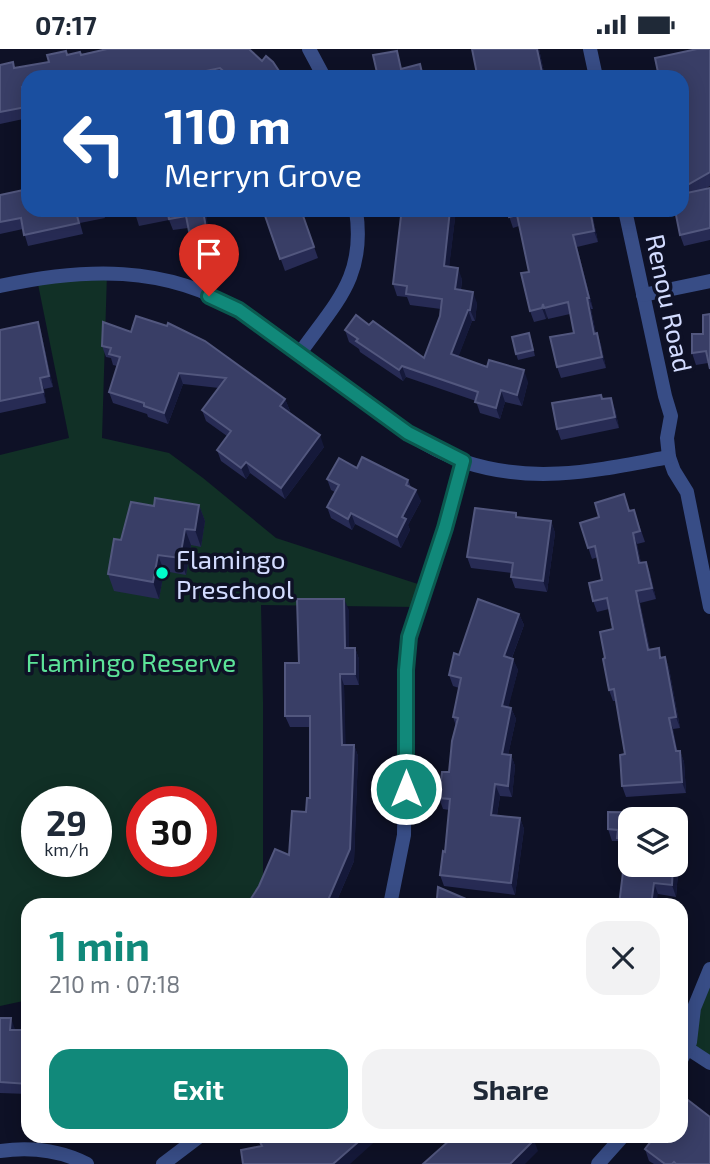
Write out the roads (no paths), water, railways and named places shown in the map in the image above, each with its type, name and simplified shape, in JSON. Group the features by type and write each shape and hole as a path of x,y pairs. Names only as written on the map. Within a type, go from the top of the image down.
{"street":[{"path":"309,49 320,70"},
{"path":"590,49 594,70"},
{"path":"300,353 349,282 359,249 357,217"},
{"name":"Renou Road","path":"626,217 665,395 671,411 667,438 669,457 687,492 710,607"},
{"path":"0,286 83,273 125,274 184,285 239,310 408,433 463,461 513,472 557,475 590,472 669,457"},
{"path":"643,295 710,281"},
{"path":"391,898 404,835 406,670 409,637 445,528 463,461"},
{"path":"688,1044 692,1035 694,1008 710,969"},
{"path":"688,1055 710,1063"},
{"path":"163,1164 191,1143"},
{"path":"598,1164 617,1143"},
{"path":"0,1151 46,1151 87,1164"}],"place":[{"name":"Flamingo Preschool","path":"162,573"}],"park label":[{"name":"Flamingo Reserve","path":"131,661"}]}
